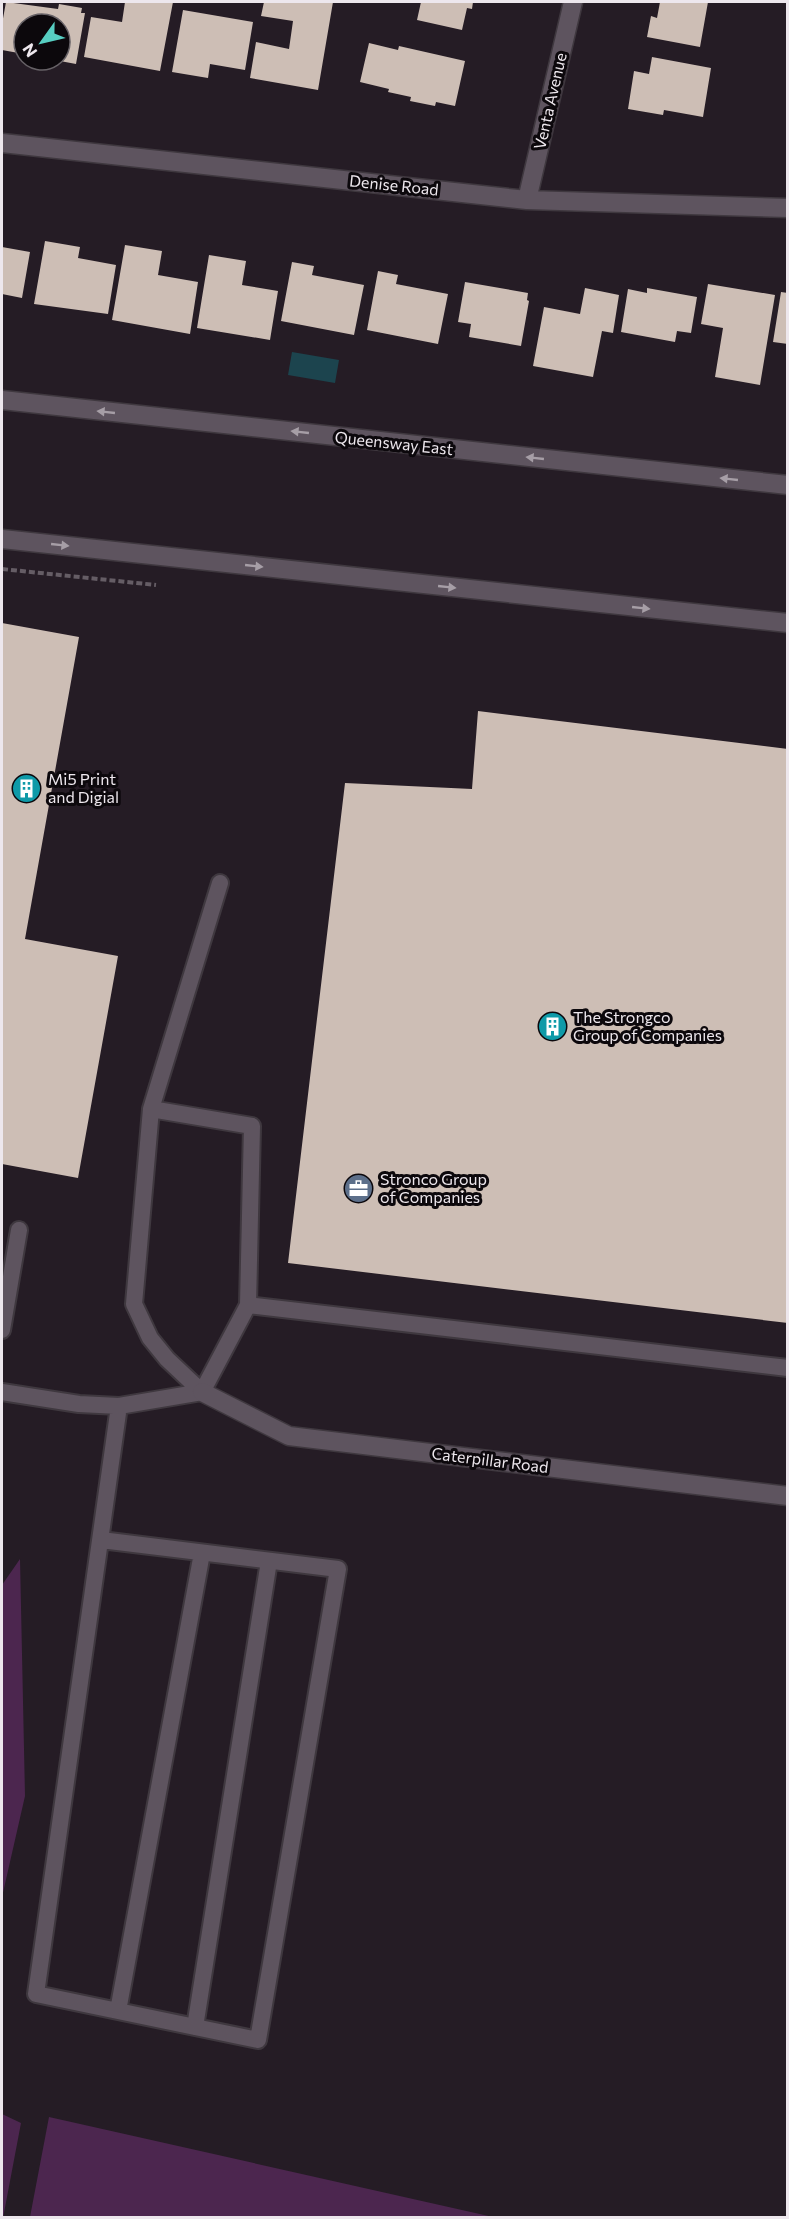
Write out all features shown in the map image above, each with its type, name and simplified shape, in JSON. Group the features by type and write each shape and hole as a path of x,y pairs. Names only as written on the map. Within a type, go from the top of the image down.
{"street":[{"name":"Venta Avenue","path":"527,200 573,2"},
{"name":"Denise Road","path":"2,143 527,200 788,207"},
{"name":"Queensway East","path":"2,400 788,485"},
{"path":"2,539 788,623"},
{"name":"Caterpillar Road","path":"202,1392 289,1436 788,1496"}],"lane":[{"path":"202,1392 167,1359 150,1338 134,1304 151,1109 220,884"},
{"path":"151,1109 252,1126 248,1305 202,1392"},
{"path":"2,1330 19,1230"},
{"path":"248,1305 788,1368"},
{"path":"2,1392 79,1404 119,1406 202,1392"},
{"path":"101,1540 338,1569 258,2040 36,1994 119,1406"},
{"path":"118,2011 202,1553"},
{"path":"195,2027 269,1561"}],"shaded area":[{"path":"20,1559 25,1796 2,1897 2,1585"},
{"path":"2,2114 21,2123 3,2218 2,2217"},
{"path":"49,2117 493,2217 30,2217"}],"water":[{"path":"292,352 339,360 335,383 288,375"}],"building":[{"path":"6,2 58,9 59,4 82,8 81,13 85,13 76,64 72,63 72,12 12,12 12,52 2,50 2,24"},
{"path":"125,2 173,2 160,71 84,57 91,17 122,22"},
{"path":"264,2 333,2 318,90 250,78 256,42 289,49 293,21 261,16"},
{"path":"421,2 473,2 472,9 467,8 462,30 417,20"},
{"path":"660,2 708,2 700,47 647,37 651,16 657,18"},
{"path":"183,10 253,22 245,70 210,64 208,78 172,72"},
{"path":"369,43 398,50 399,46 465,61 455,106 436,102 435,106 410,101 411,97 360,82"},
{"path":"652,57 711,68 703,117 664,110 663,115 628,109 634,71 649,74"},
{"path":"45,241 80,247 78,258 116,265 108,314 34,304"},
{"path":"125,245 162,251 158,275 198,282 190,334 112,320"},
{"path":"2,247 30,252 22,298 2,294"},
{"path":"209,255 246,261 242,285 278,291 270,340 197,328"},
{"path":"292,262 314,266 312,275 364,285 354,335 281,321"},
{"path":"378,271 398,275 396,284 448,294 438,344 367,330"},
{"path":"465,282 528,293 527,300 529,301 521,346 469,337 471,324 458,322"},
{"path":"708,284 775,295 760,385 715,377 723,328 701,324"},
{"path":"585,288 619,295 613,333 602,331 593,377 533,366 544,307 580,314"},
{"path":"647,288 697,297 691,333 677,331 675,342 621,332 628,289 647,293"},
{"path":"781,292 788,293 788,344 773,342"},
{"name":"Mi5 Print and Digial","path":"2,623 79,637 25,939 118,956 78,1178 2,1164"},
{"name":"The Strongco Group of Companies","path":"478,711 788,749 788,1323 288,1263 345,783 472,789"}],"place":[{"name":"Mi5 Print and Digial","path":"27,788"},
{"name":"The Strongco Group of Companies","path":"552,1026"},
{"name":"Stronco Group of Companies","path":"359,1188"}]}
